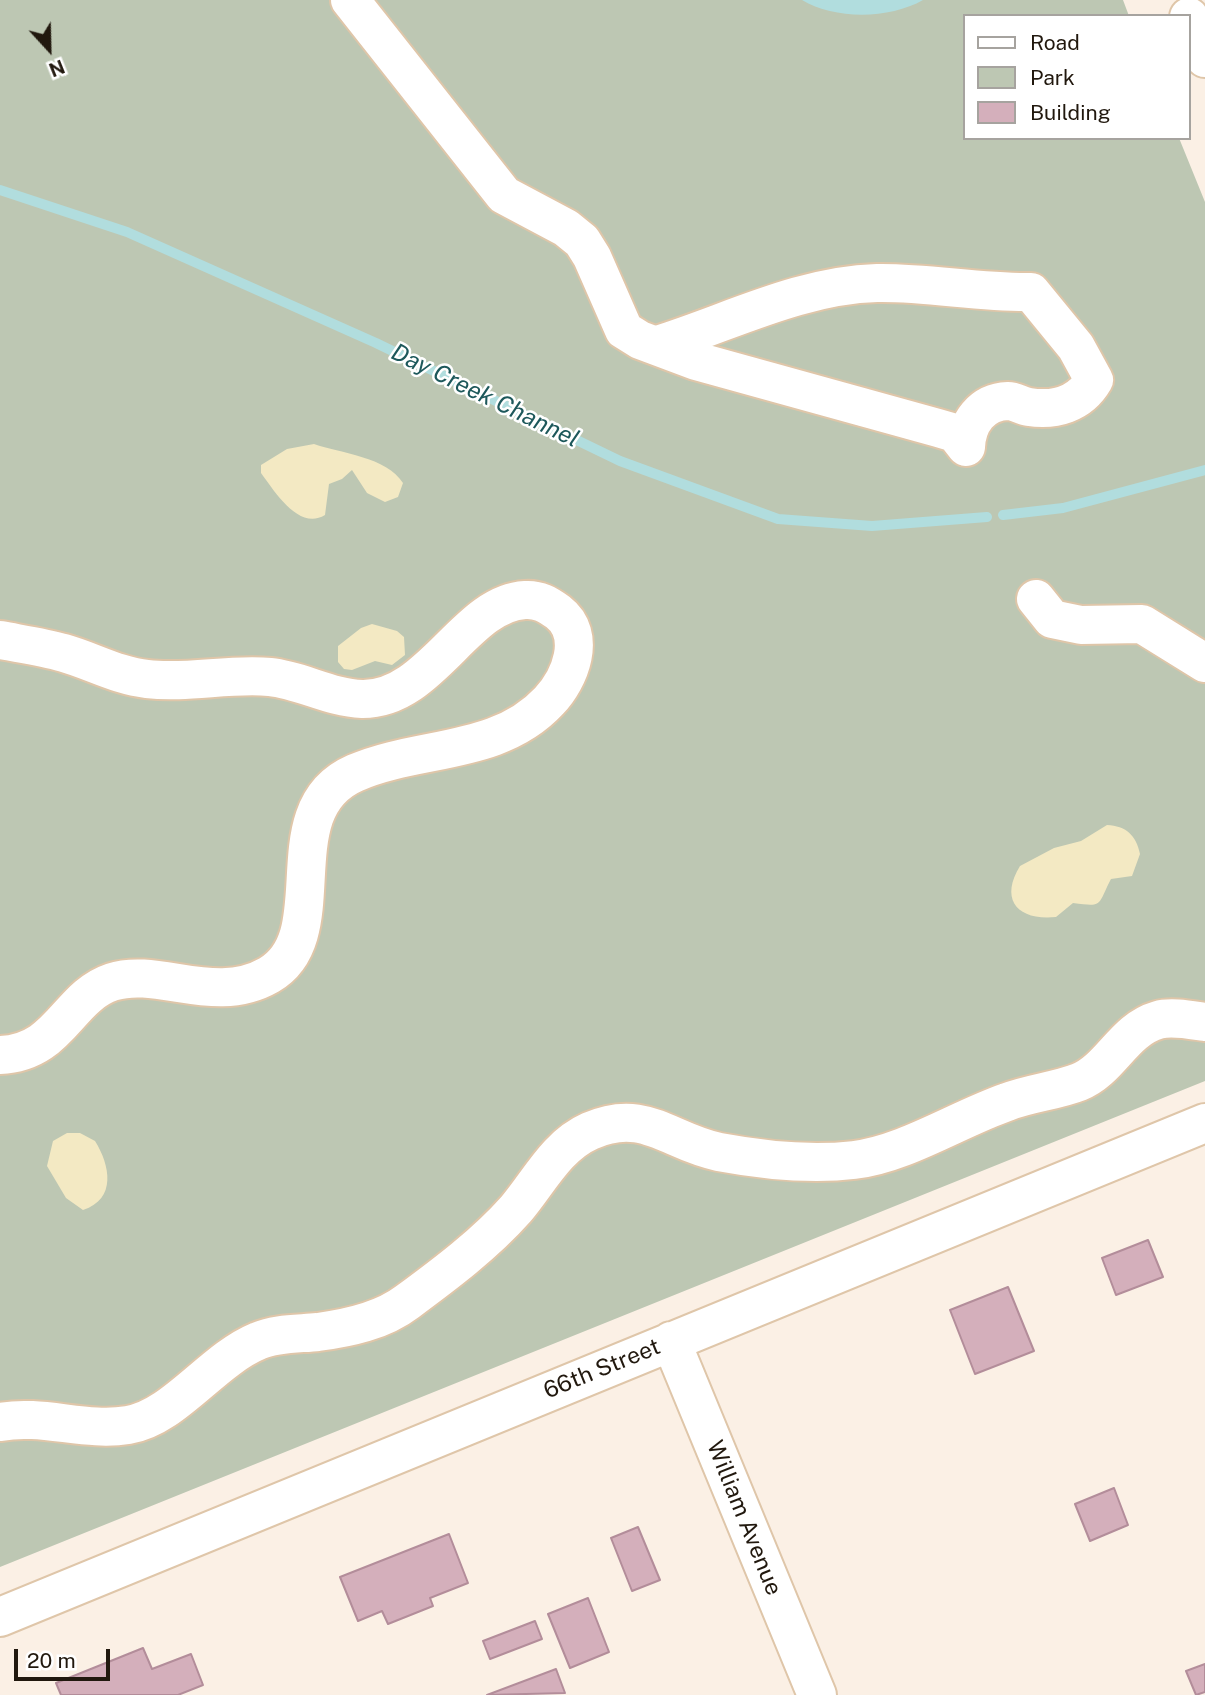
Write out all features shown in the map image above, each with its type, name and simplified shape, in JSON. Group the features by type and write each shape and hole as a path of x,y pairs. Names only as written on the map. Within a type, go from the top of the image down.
{"street":[{"path":"350,0 504,195 566,228 582,241 592,257 624,330 657,345 696,362 955,433 966,447 967,430 981,410 1009,401 1028,407 1057,408 1075,401 1094,380 1076,347 1031,292 874,283 814,294 737,314 657,345"},
{"path":"1191,21 1205,58"},
{"path":"1036,599 1052,619 1081,625 1142,624 1205,663"},
{"path":"0,640 64,653 148,679 274,677 329,693 364,699 396,693 418,678 481,621 506,604 526,600 546,603 568,619 575,643 568,674 553,697 518,728 451,750 376,764 349,775 322,799 305,858 300,929 290,956 269,975 244,983 209,988 132,978 110,982 94,991 43,1042 23,1053 0,1055"},
{"path":"0,1422 18,1418 92,1428 131,1425 154,1417 195,1382 258,1340 372,1321 403,1306 497,1228 565,1147 587,1132 619,1121 644,1123 715,1151 808,1161 858,1159 883,1153 1007,1101 1078,1083 1098,1072 1132,1034 1158,1020 1205,1022"},
{"name":"66th Street","path":"0,1617 1205,1122"},
{"name":"William Avenue","path":"671,1341 817,1695"}],"green space":[{"path":"0,0 1123,0 1128,14 964,14 964,140 1180,140 1205,202 1205,1081 0,1567"}],"sand":[{"path":"314,444 362,457 386,467 403,483 398,497 385,502 367,493 352,470 342,479 329,484 325,515 315,519 297,514 273,490 261,473 261,465 287,449"},
{"path":"372,624 397,631 404,637 405,655 392,665 375,661 352,670 344,669 338,662 338,646 361,628"},
{"path":"1107,825 1120,827 1136,842 1140,854 1132,876 1111,879 1098,903 1073,903 1056,917 1031,916 1016,906 1011,889 1020,866 1054,848 1081,841"},
{"path":"67,1133 80,1133 95,1141 107,1170 106,1190 94,1205 83,1210 66,1198 47,1166 53,1141"}],"water":[{"path":"802,0 923,0 895,11 862,15 830,11"}],"building":[{"path":"1148,1240 1163,1277 1116,1295 1102,1258"},
{"path":"1008,1287 1034,1351 975,1374 950,1310"},
{"path":"1114,1488 1128,1525 1090,1541 1075,1504"},
{"path":"638,1527 660,1580 632,1591 611,1538"},
{"path":"449,1534 468,1583 430,1598 433,1606 388,1624 382,1611 358,1621 340,1577"},
{"path":"588,1598 609,1652 570,1668 548,1614"},
{"path":"535,1621 542,1639 490,1659 483,1641"},
{"path":"143,1648 152,1669 191,1654 203,1685 178,1695 61,1695 56,1683"},
{"path":"1205,1664 1205,1692 1196,1695 1186,1671"},
{"path":"556,1669 565,1693 487,1695"}],"waterway":[{"name":"Day Creek Channel","path":"0,190 127,232 376,343 620,461 778,519 872,526 987,517"},
{"name":"Day Creek Channel","path":"1003,515 1063,508 1205,470"}]}
